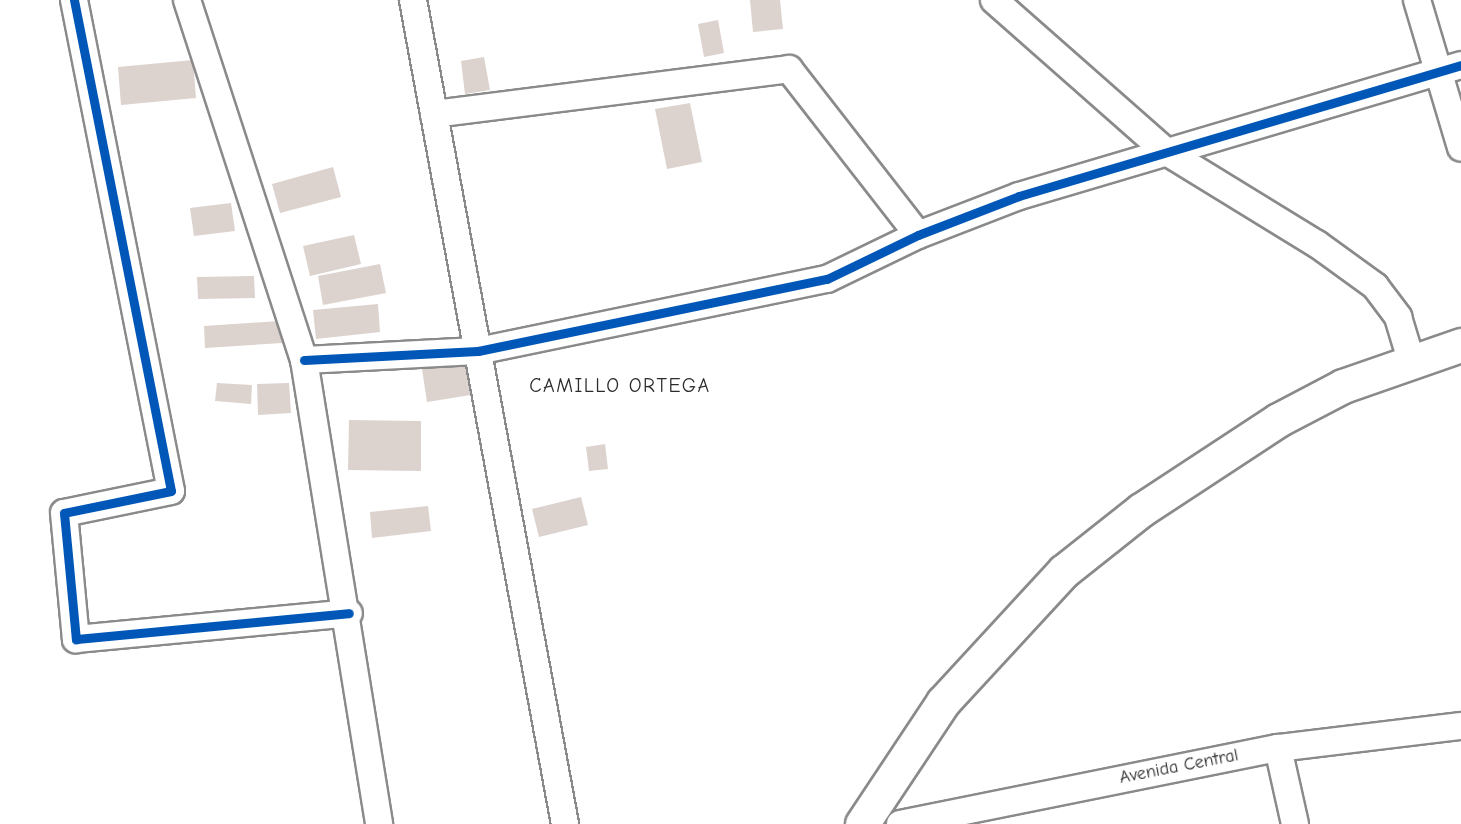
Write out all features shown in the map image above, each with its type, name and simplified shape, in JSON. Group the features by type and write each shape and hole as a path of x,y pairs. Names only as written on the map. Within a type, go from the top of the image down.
{"street":[{"path":"74,0 171,491 64,513 76,639 349,613"},
{"path":"188,0 304,360 349,613 380,824"},
{"path":"413,0 565,824"},
{"path":"994,0 1165,152 1317,244 1375,286 1398,317 1411,360"},
{"path":"1417,0 1449,68 1461,148"},
{"path":"304,360 478,351 827,279 918,235 1019,196 1449,68"},
{"path":"434,114 789,69 918,235"},
{"path":"862,824 943,702 1064,571 1141,510 1278,420 1411,360 1461,345"},
{"name":"Avenida Central","path":"900,824 1278,748 1461,726"},
{"path":"1278,748 1295,824"}],"building":[{"path":"750,0 780,0 783,29 753,32"},
{"path":"718,20 724,53 704,57 698,24"},
{"path":"484,57 490,90 465,94 461,61"},
{"path":"193,60 196,98 121,105 118,67"},
{"path":"690,103 702,162 667,169 655,109"},
{"path":"333,167 341,197 280,213 272,184"},
{"path":"231,203 235,231 194,236 190,208"},
{"path":"354,235 361,264 310,276 303,246"},
{"path":"380,264 386,293 323,305 318,276"},
{"path":"254,276 255,298 198,299 197,277"},
{"path":"378,304 380,332 316,339 313,310"},
{"path":"280,321 282,343 205,348 204,326"},
{"path":"471,361 477,394 427,402 422,369"},
{"path":"217,383 252,385 251,404 215,401"},
{"path":"289,383 291,413 258,415 257,384"},
{"path":"349,420 421,421 421,471 348,470"},
{"path":"605,444 608,469 589,471 586,447"},
{"path":"581,497 588,525 539,537 532,509"},
{"path":"428,506 431,531 372,538 370,512"}],"cycle path":[{"path":"74,0 171,491 64,513 76,639 349,613"},
{"path":"304,360 478,351 827,279 918,235 1019,196 1461,65"}],"district":[{"name":"CAMILLO ORTEGA","path":"620,385"}]}
